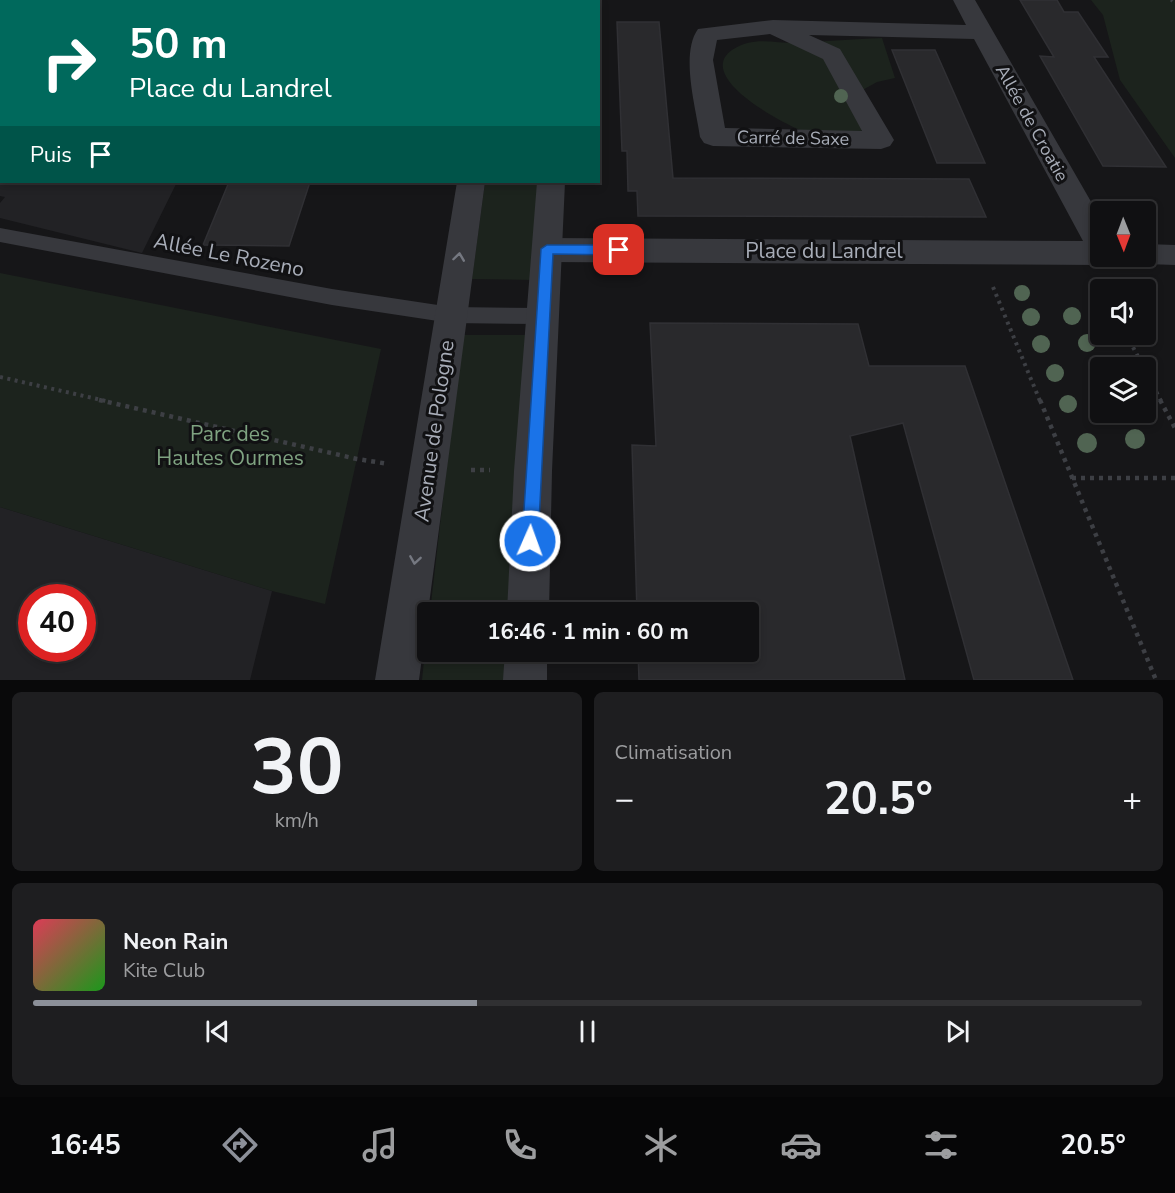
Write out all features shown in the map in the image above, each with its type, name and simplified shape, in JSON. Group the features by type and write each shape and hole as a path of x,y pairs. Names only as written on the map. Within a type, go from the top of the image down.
{"street":[{"name":"Allée de Croatie","path":"964,0 1090,226"},
{"name":"Carré de Saxe","path":"773,27 832,54 881,140 713,137 701,60 706,34 773,27 981,32"},
{"name":"Avenue de Pologne","path":"397,680 471,183"},
{"path":"528,602 533,471 551,183"},
{"name":"Place du Landrel","path":"547,249 1090,253"},
{"path":"1156,254 1175,255"},
{"path":"525,680 526,662"}],"lane":[{"name":"Allée Le Rozeno","path":"0,235 332,297 451,315 543,316"}],"path":[{"path":"1171,0 1175,3"},
{"path":"978,252 1155,680"},
{"path":"0,377 357,459"},
{"path":"1156,391 1175,428"},
{"path":"1072,477 1175,478"}],"shaded area":[{"path":"0,183 177,183 142,253 0,218 0,203 5,197 0,196"},
{"path":"0,507 272,591 250,680 0,680"}],"green space":[{"path":"1091,0 1175,0 1175,158 1120,80 1103,15"},
{"path":"882,38 895,78 877,82 859,92 865,124 860,133 829,138 819,137 791,126 752,103 725,75 723,62 732,50 748,43 765,41 799,43"},
{"path":"485,183 541,183 535,280 472,279"},
{"name":"Parc des Hautes Ourmes","path":"0,273 381,349 325,604 272,591 0,507"},
{"path":"462,335 530,335 513,602 431,602"},
{"path":"424,662 509,662 508,680 422,680"}],"building":[{"path":"1020,0 1057,0 1064,12 1078,12 1108,57 1094,57 1166,167 1103,166 1040,56 1054,57"},
{"path":"617,22 659,22 673,178 969,179 986,217 638,216 637,191 628,191 627,151 622,151"},
{"path":"892,50 935,50 985,163 937,163"},
{"path":"229,183 310,183 289,246 203,245"},
{"path":"650,323 858,324 869,366 965,366 1073,680 974,680 903,423 850,436 905,680 639,680 638,662 759,662 759,602 637,602 632,445 656,446"}],"route":[{"path":"530,541 547,249 619,250"}]}
